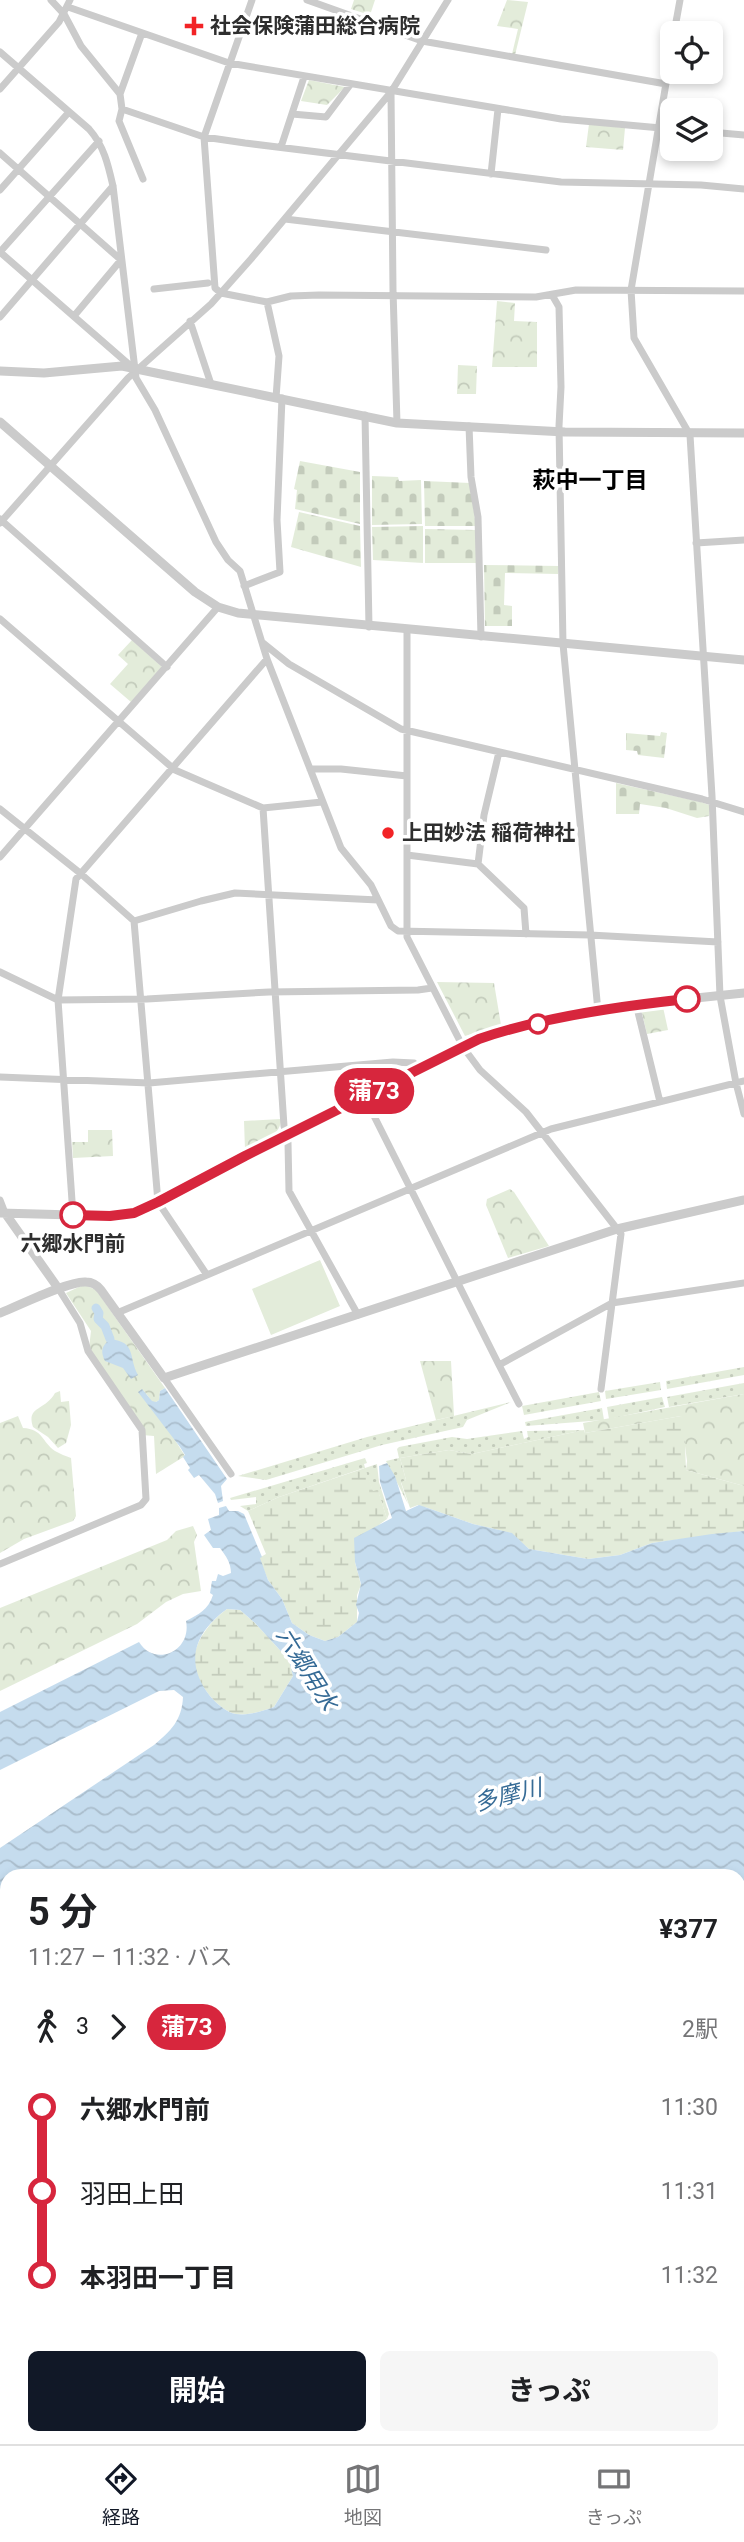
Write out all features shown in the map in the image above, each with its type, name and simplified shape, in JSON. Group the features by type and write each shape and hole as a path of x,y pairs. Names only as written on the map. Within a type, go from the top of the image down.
{"street":[{"path":"51,0 229,63 562,119 659,128"},
{"path":"252,0 204,137 215,288 221,293 267,302 310,295 536,297 576,290 744,291"},
{"path":"307,0 422,41 660,82"},
{"path":"167,667 1,521 136,370 221,293 285,219 391,92 448,0"},
{"path":"676,21 680,0"},
{"path":"0,89 68,7"},
{"path":"68,7 81,46 120,94"},
{"path":"142,33 120,94 122,109 119,121 143,179"},
{"path":"0,52 99,141 113,186 136,378 155,410 216,542 228,560 240,571 267,659 341,848 371,885 395,930 718,942"},
{"path":"281,147 304,77"},
{"path":"666,84 631,290 634,338 690,435 713,802 720,996 740,1082 744,1114"},
{"path":"292,114 326,117 350,85"},
{"path":"391,92 397,423"},
{"path":"122,109 204,137 392,162 579,184 701,185 744,189"},
{"path":"491,173 498,109"},
{"path":"0,190 69,112"},
{"path":"723,133 744,135"},
{"path":"99,141 0,252 136,370"},
{"path":"0,153 121,260"},
{"path":"0,317 113,186"},
{"path":"285,219 546,250"},
{"path":"74,316 121,260"},
{"path":"154,289 208,283"},
{"path":"552,295 559,307 563,644 598,1011"},
{"path":"244,586 280,572 277,520 279,356 267,302"},
{"path":"190,321 211,384"},
{"path":"0,371 44,373 116,366 397,423 690,435 744,433"},
{"path":"365,415 369,627"},
{"path":"0,422 195,592 218,607 255,616 744,660"},
{"path":"469,426 471,477 478,517 481,637"},
{"path":"696,543 744,540"},
{"path":"0,857 218,607"},
{"path":"0,619 171,768 263,808 322,802"},
{"path":"407,631 407,937 463,1047 480,1070 526,1112 621,1234 601,1389"},
{"path":"263,643 289,664 407,730 713,802 744,812"},
{"path":"72,1215 58,1000 76,879 267,659"},
{"path":"478,864 484,816 499,752"},
{"path":"310,769 341,769 407,776"},
{"path":"263,808 289,1191 358,1315"},
{"path":"0,809 80,873 134,921 158,1202 207,1275"},
{"path":"407,855 478,864 524,908 526,934"},
{"path":"134,921 235,893 378,900"},
{"path":"0,972 58,1000 432,988"},
{"path":"3,1213 110,1216 134,1213 493,1034 636,1004 744,993"},
{"path":"636,1004 660,1102"},
{"path":"0,1077 149,1083 393,1062 414,1063 419,1069"},
{"path":"117,1313 542,1133 740,1082"},
{"path":"364,1096 519,1404"},
{"path":"0,1200 3,1213 80,1323 88,1351 142,1430 146,1499 141,1505 0,1564"},
{"path":"164,1378 617,1229 744,1200"},
{"path":"0,1313 58,1288 80,1282 93,1283 101,1290 231,1474"},
{"path":"499,1365 612,1303 744,1283"}],"green space":[{"path":"354,0 375,0 370,15 351,9"},
{"path":"507,0 528,2 515,55 512,54 518,29 497,26"},
{"path":"309,80 345,87 327,105 301,101"},
{"path":"589,124 625,128 623,150 586,147"},
{"path":"497,301 515,303 514,321 537,322 537,367 492,367"},
{"path":"458,365 477,366 476,394 457,394"},
{"path":"300,461 360,472 360,524 295,509 297,490 294,489"},
{"path":"372,476 398,477 399,481 421,480 422,524 372,525"},
{"path":"424,481 470,483 476,526 425,526"},
{"path":"299,512 360,526 361,567 291,547"},
{"path":"423,526 423,563 373,560 372,527"},
{"path":"425,529 477,530 476,563 425,563"},
{"path":"484,565 559,566 558,574 505,573 504,605 512,606 512,626 485,626"},
{"path":"132,640 162,667 131,702 110,684 128,664 118,655"},
{"path":"661,732 667,733 664,758 638,755 637,751 626,750 626,733 660,736"},
{"path":"616,783 701,802 709,805 709,816 697,818 666,808 640,804 639,814 616,814"},
{"path":"437,982 494,983 501,1025 465,1036"},
{"path":"663,1007 668,1030 647,1034 641,1009"},
{"path":"281,1119 273,1135 245,1150 244,1121"},
{"path":"88,1130 112,1130 113,1156 73,1158 72,1142 88,1142"},
{"path":"510,1189 549,1246 508,1258 486,1205 487,1199"},
{"path":"320,1260 340,1306 271,1335 252,1289"},
{"path":"81,1286 96,1290 165,1388 160,1391 159,1400 156,1402 152,1402 143,1389 185,1456 156,1474 154,1436 142,1435 89,1348 91,1331 66,1293"},
{"path":"420,1361 451,1361 454,1416 436,1420"},
{"path":"744,1367 744,1375 667,1389 666,1381"},
{"path":"660,1382 661,1390 606,1399 605,1391"},
{"path":"744,1383 744,1394 669,1407 667,1397"},
{"path":"60,1391 61,1402 69,1401 71,1425 66,1443 58,1448 33,1427 32,1415"},
{"path":"599,1392 601,1401 524,1415 522,1406"},
{"path":"744,1394 744,1486 686,1470 681,1416 585,1433 583,1423"},
{"path":"662,1397 665,1407 609,1419 607,1407"},
{"path":"511,1402 467,1420 463,1427 382,1445 266,1480 238,1476 367,1437"},
{"path":"602,1408 604,1420 526,1426 525,1422"},
{"path":"18,1416 23,1428 35,1431 55,1451 71,1458 76,1516 73,1521 24,1539 0,1553 0,1423"},
{"path":"681,1416 684,1421 686,1470 744,1486 744,1531 652,1543 620,1555 588,1559 529,1549 511,1533 473,1524 418,1505 410,1508 401,1482 406,1480 400,1458 449,1450 472,1454 584,1430 585,1433"},
{"path":"584,1430 472,1454 449,1450 400,1458 406,1480 401,1483 408,1504 386,1461 399,1458 399,1447 452,1437 467,1439 522,1431 524,1439 528,1437 527,1431"},
{"path":"365,1458 365,1468 377,1464 379,1482 389,1514 387,1519 378,1491 373,1492 364,1468 279,1497 248,1511 240,1506 256,1504 256,1497 230,1498"},
{"path":"365,1468 373,1491 378,1490 387,1519 380,1524 355,1562 361,1585 357,1595 357,1622 338,1637 325,1641 309,1635 292,1623 259,1558 266,1554 248,1511 279,1497"},
{"path":"193,1526 197,1535 194,1542 201,1591 183,1594 166,1602 137,1624 0,1691 0,1608 167,1540 176,1531"},
{"path":"227,1609 240,1610 289,1660 293,1676 274,1707 251,1714 233,1713 212,1699 196,1676 194,1659 199,1642 208,1627"}],"water":[{"path":"110,1339 128,1347 138,1375 131,1379 123,1368 105,1361 103,1349"},
{"path":"165,1388 227,1479 221,1486 223,1501 218,1503 215,1494 199,1475 194,1478 188,1470 190,1468 180,1447 138,1392 142,1389 156,1402 159,1400 160,1391"},
{"name":"多摩川","path":"387,1463 395,1476 406,1511 419,1505 473,1524 512,1533 529,1549 588,1559 620,1555 652,1543 744,1531 744,1869 0,1869 0,1848 166,1735 180,1712 183,1697 174,1690 159,1691 0,1770 0,1712 139,1642 154,1654 162,1655 178,1648 186,1632 186,1621 202,1611 211,1600 212,1581 216,1581 218,1574 223,1576 231,1573 229,1563 220,1548 213,1548 204,1535 211,1530 208,1519 219,1515 219,1508 226,1506 229,1511 244,1514 262,1557 260,1558 268,1580 282,1599 292,1623 309,1635 325,1641 338,1637 357,1622 359,1613 356,1605 361,1584 355,1562 354,1538 392,1518 380,1482 379,1466","holes":["227,1609 240,1610 289,1660 293,1676 274,1707 255,1713 236,1714 212,1699 202,1684 197,1672 196,1649 207,1628"]}],"waterway":[{"name":"六郷用水","path":"96,1308 98,1319 105,1326 110,1339"}],"bus line":[{"name":"蒲73","path":"73,1215 110,1216 134,1213 493,1034 629,1005 687,999"}],"place":[{"name":"社会保険蒲田総合病院","path":"194,26"},
{"name":"上田妙法 稲荷神社","path":"388,833"},
{"name":"六郷水門前","path":"73,1215"}],"district":[{"name":"萩中一丁目","path":"590,480"}]}
